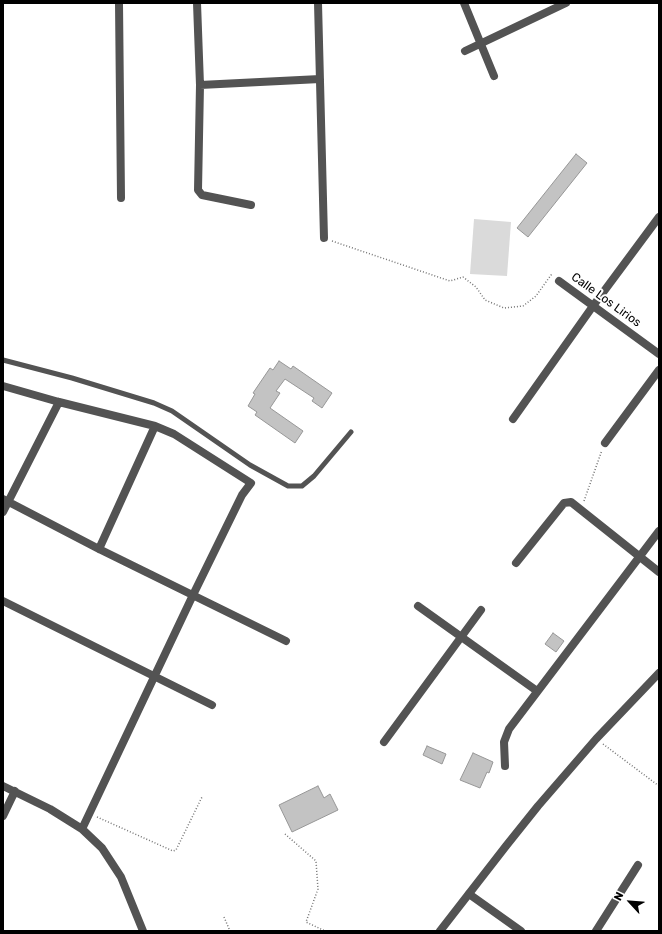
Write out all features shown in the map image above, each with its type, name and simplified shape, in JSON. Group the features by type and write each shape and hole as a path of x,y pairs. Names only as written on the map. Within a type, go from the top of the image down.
{"street":[{"path":"119,3 121,198"},
{"path":"197,3 200,85 198,190 202,195 251,206"},
{"path":"318,3 324,238"},
{"path":"464,3 482,43 494,76"},
{"path":"465,51 566,3"},
{"path":"200,85 320,79"},
{"path":"513,419 593,306 659,218"},
{"name":"Calle Los Lirios","path":"558,281 659,354"},
{"path":"605,443 659,370"},
{"path":"3,386 59,402 155,426 174,434 251,484 242,495 192,595 82,829"},
{"path":"3,512 5,501 59,402"},
{"path":"99,549 155,426"},
{"path":"5,501 286,641"},
{"path":"516,562 564,503 571,502 659,572"},
{"path":"505,766 504,742 509,729 659,531"},
{"path":"3,601 212,705"},
{"path":"418,606 537,691"},
{"path":"384,742 481,610"},
{"path":"440,931 533,812 596,739 659,673"},
{"path":"3,786 50,809 82,829 102,848 121,877 141,930"},
{"path":"3,816 15,791"},
{"path":"596,931 638,865"},
{"path":"469,894 521,931"}],"lane":[{"path":"3,360 72,378 172,411 250,465 288,486 302,486 314,476 351,432"}],"path":[{"path":"324,238 450,281 463,277 476,287 485,300 504,308 523,306 536,296 551,275 558,281"},
{"path":"581,510 605,443"},
{"path":"596,739 659,786"},
{"path":"90,813 173,851 176,850 202,797"},
{"path":"285,834 316,861 318,890 306,922 325,931"},
{"path":"224,917 230,931"}],"shaded area":[{"path":"474,219 511,222 507,276 470,274"}],"building":[{"path":"576,154 587,163 528,237 517,228"},
{"path":"279,361 291,369 293,366 332,393 322,408 312,401 314,398 285,379 276,391 280,393 270,408 303,431 295,443 255,415 257,412 248,406 255,394 253,393 270,368 273,370"},
{"path":"553,633 564,641 556,652 545,644"},
{"path":"427,746 446,754 442,764 423,755"},
{"path":"473,753 493,762 489,773 487,772 480,788 460,780"},
{"path":"318,786 324,798 330,794 338,810 292,832 279,805"}]}
